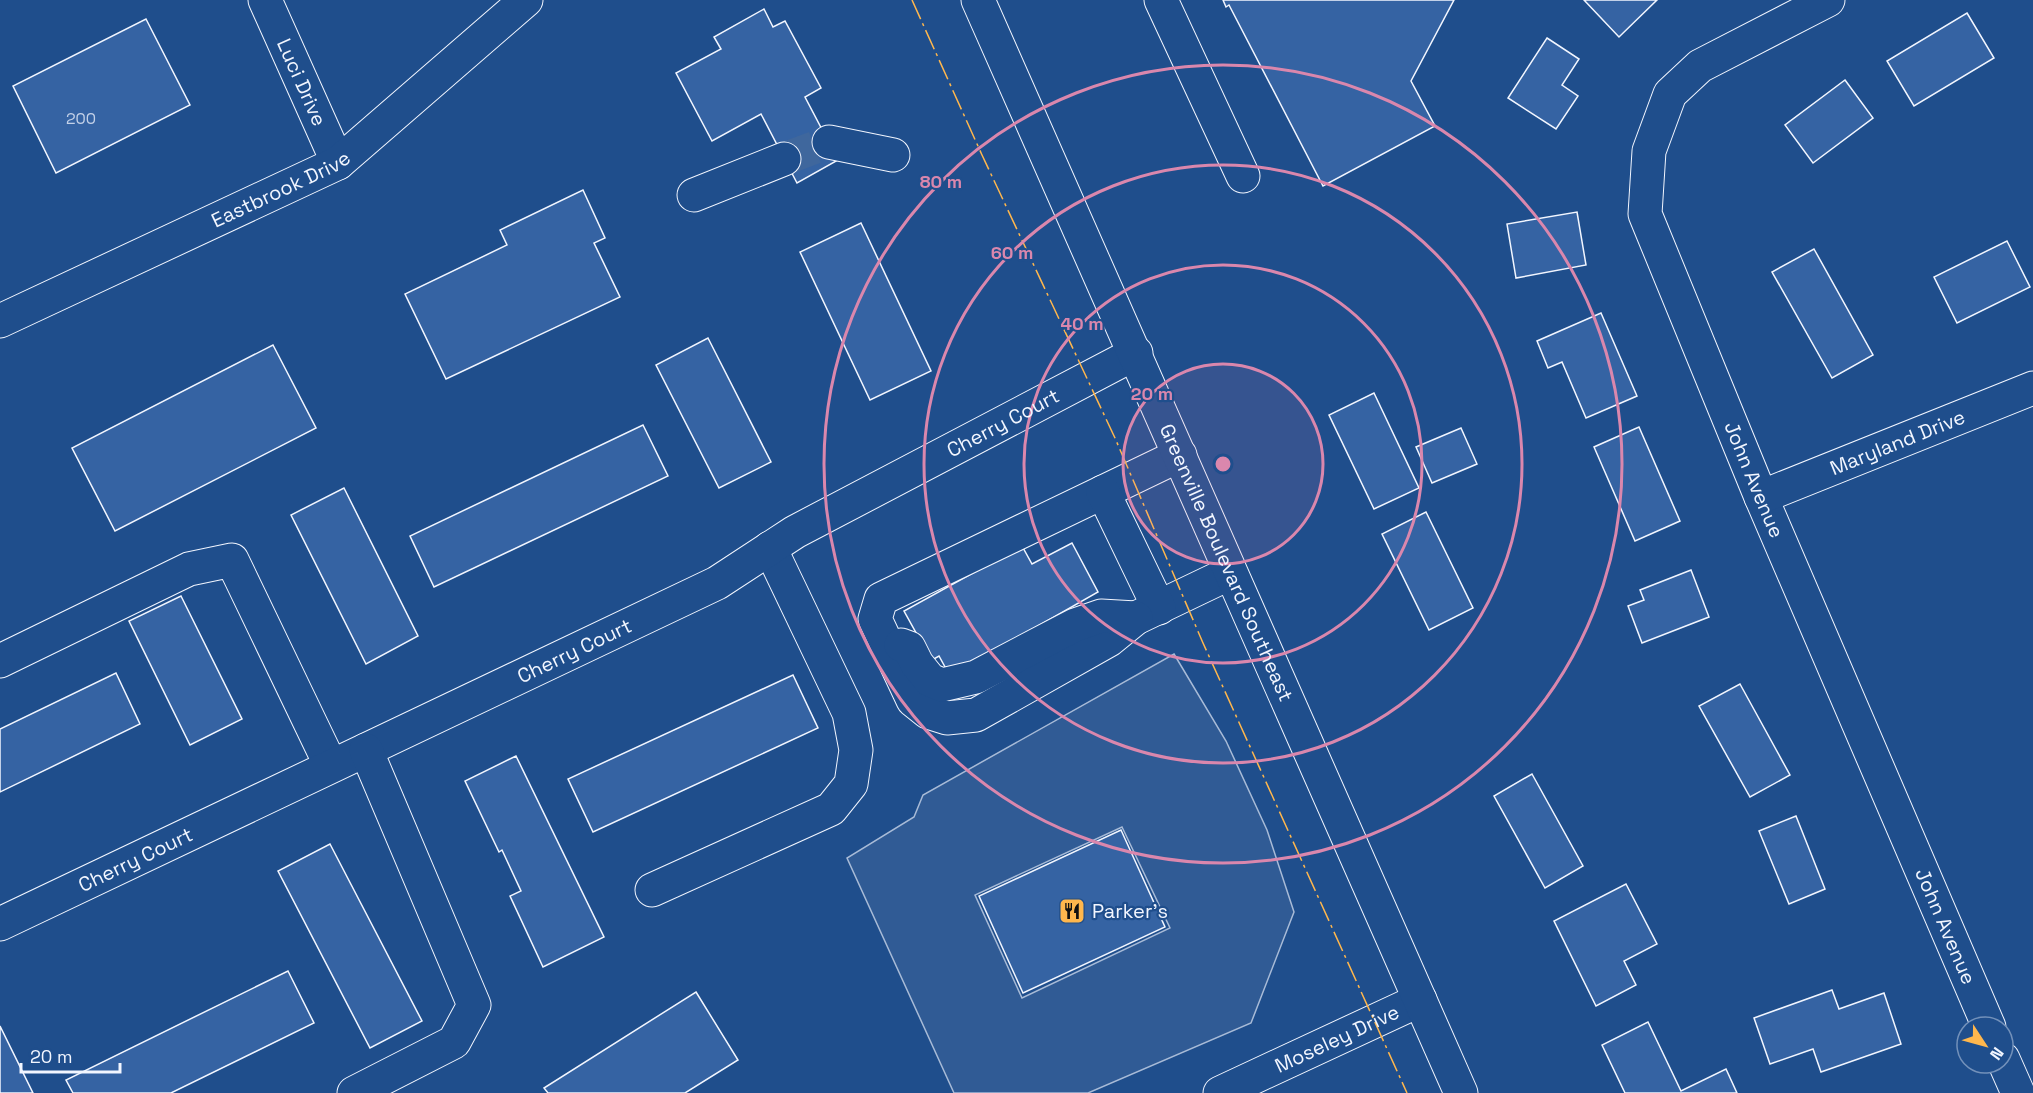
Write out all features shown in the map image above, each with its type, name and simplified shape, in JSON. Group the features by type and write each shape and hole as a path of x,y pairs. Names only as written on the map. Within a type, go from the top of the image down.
{"main road":[{"name":"Luci Drive","path":"266,0 338,163"},
{"name":"Eastbrook Drive","path":"0,321 338,163 526,0"},
{"name":"Greenville Boulevard Southeast","path":"978,0 1136,353 1230,573 1275,669 1461,1093"},
{"path":"1161,0 1243,176"},
{"name":"John Avenue","path":"1828,0 1700,66 1670,94 1648,151 1645,214 1761,497 1984,1015"},
{"path":"829,142 893,155"},
{"path":"694,195 784,159"},
{"name":"Cherry Court","path":"0,924 717,583 795,532 1136,353"},
{"name":"Maryland Drive","path":"1761,497 2033,388"},
{"path":"1180,454 881,599 875,619 913,700 928,712 946,718 976,715 1109,640 1147,613 1230,573"},
{"path":"1103,492 1147,613"},
{"path":"652,890 831,808 851,784 856,750 849,713 771,548"},
{"path":"0,661 189,569 232,560 331,766"},
{"path":"354,1093 454,1042 474,1005 366,750"},
{"name":"Moseley Drive","path":"1220,1093 1420,1000"},
{"path":"2010,1075 2018,1093"},
{"path":"2026,1093 2033,1090"}],"shaded area":[{"path":"1174,654 1226,741 1267,830 1294,912 1251,1023 1088,1093 954,1093 847,858 914,817 923,795","holes":["1122,827 1170,928 1022,998 975,895"]}],"building":[{"path":"1223,0 1454,0 1411,81 1435,126 1323,186 1229,5 1226,7"},
{"path":"1584,0 1657,0 1619,37"},
{"path":"764,9 773,27 785,21 821,88 805,97 838,160 797,183 761,114 712,141 676,73 721,49 714,37"},
{"path":"1967,13 1994,58 1914,106 1887,61"},
{"path":"146,19 190,105 56,173 13,86"},
{"path":"1547,38 1579,59 1562,85 1578,96 1556,129 1508,98"},
{"path":"1845,80 1873,118 1813,163 1785,125"},
{"path":"583,190 605,238 594,243 620,297 446,379 405,294 507,245 500,230"},
{"path":"1577,212 1586,265 1516,278 1507,224"},
{"path":"861,223 931,371 870,400 800,252"},
{"path":"2007,241 2030,287 1957,323 1934,277"},
{"path":"1814,249 1873,355 1832,378 1772,272"},
{"path":"1601,313 1637,396 1586,418 1562,362 1548,368 1537,341"},
{"path":"708,338 771,462 719,488 656,365"},
{"path":"273,345 316,428 115,531 72,448"},
{"path":"1374,393 1419,488 1374,509 1329,415"},
{"path":"643,425 668,476 434,587 410,536"},
{"path":"1639,427 1680,521 1635,541 1594,447"},
{"path":"1461,428 1477,464 1432,483 1416,447"},
{"path":"344,488 418,636 366,664 291,515"},
{"path":"1426,512 1473,608 1429,630 1382,534"},
{"path":"1072,543 1098,592 950,676 939,656 925,664 925,649 904,611 1022,546 1032,564"},
{"path":"1691,570 1709,617 1642,643 1628,606 1644,600 1640,590"},
{"path":"181,596 242,719 190,745 129,621"},
{"path":"116,673 140,724 0,792 0,729"},
{"path":"793,675 818,728 593,832 568,779"},
{"path":"1740,684 1790,775 1750,797 1699,706"},
{"path":"516,756 604,937 543,967 510,896 521,891 502,850 499,852 465,781"},
{"path":"1532,774 1583,866 1545,888 1494,796"},
{"path":"1796,816 1825,889 1789,904 1759,831"},
{"name":"Parker's","path":"1121,830 1165,927 1023,993 979,896"},
{"path":"330,844 422,1021 370,1048 278,871"},
{"path":"1626,884 1657,944 1624,961 1636,985 1596,1006 1554,921"},
{"path":"288,971 314,1023 171,1093 73,1093 66,1080"},
{"path":"1832,990 1839,1009 1884,993 1901,1044 1821,1072 1813,1049 1770,1064 1754,1018"},
{"path":"696,992 738,1060 685,1093 548,1093 544,1088"},
{"path":"1648,1022 1681,1091 1726,1069 1737,1093 1625,1093 1602,1045"},
{"path":"0,1026 33,1093 0,1093"}],"tunnel":[{"path":"784,159 829,142"}],"power":[{"path":"912,0 1115,438 1203,643 1407,1093"}],"place":[{"name":"Parker's","path":"1072,911"}]}
